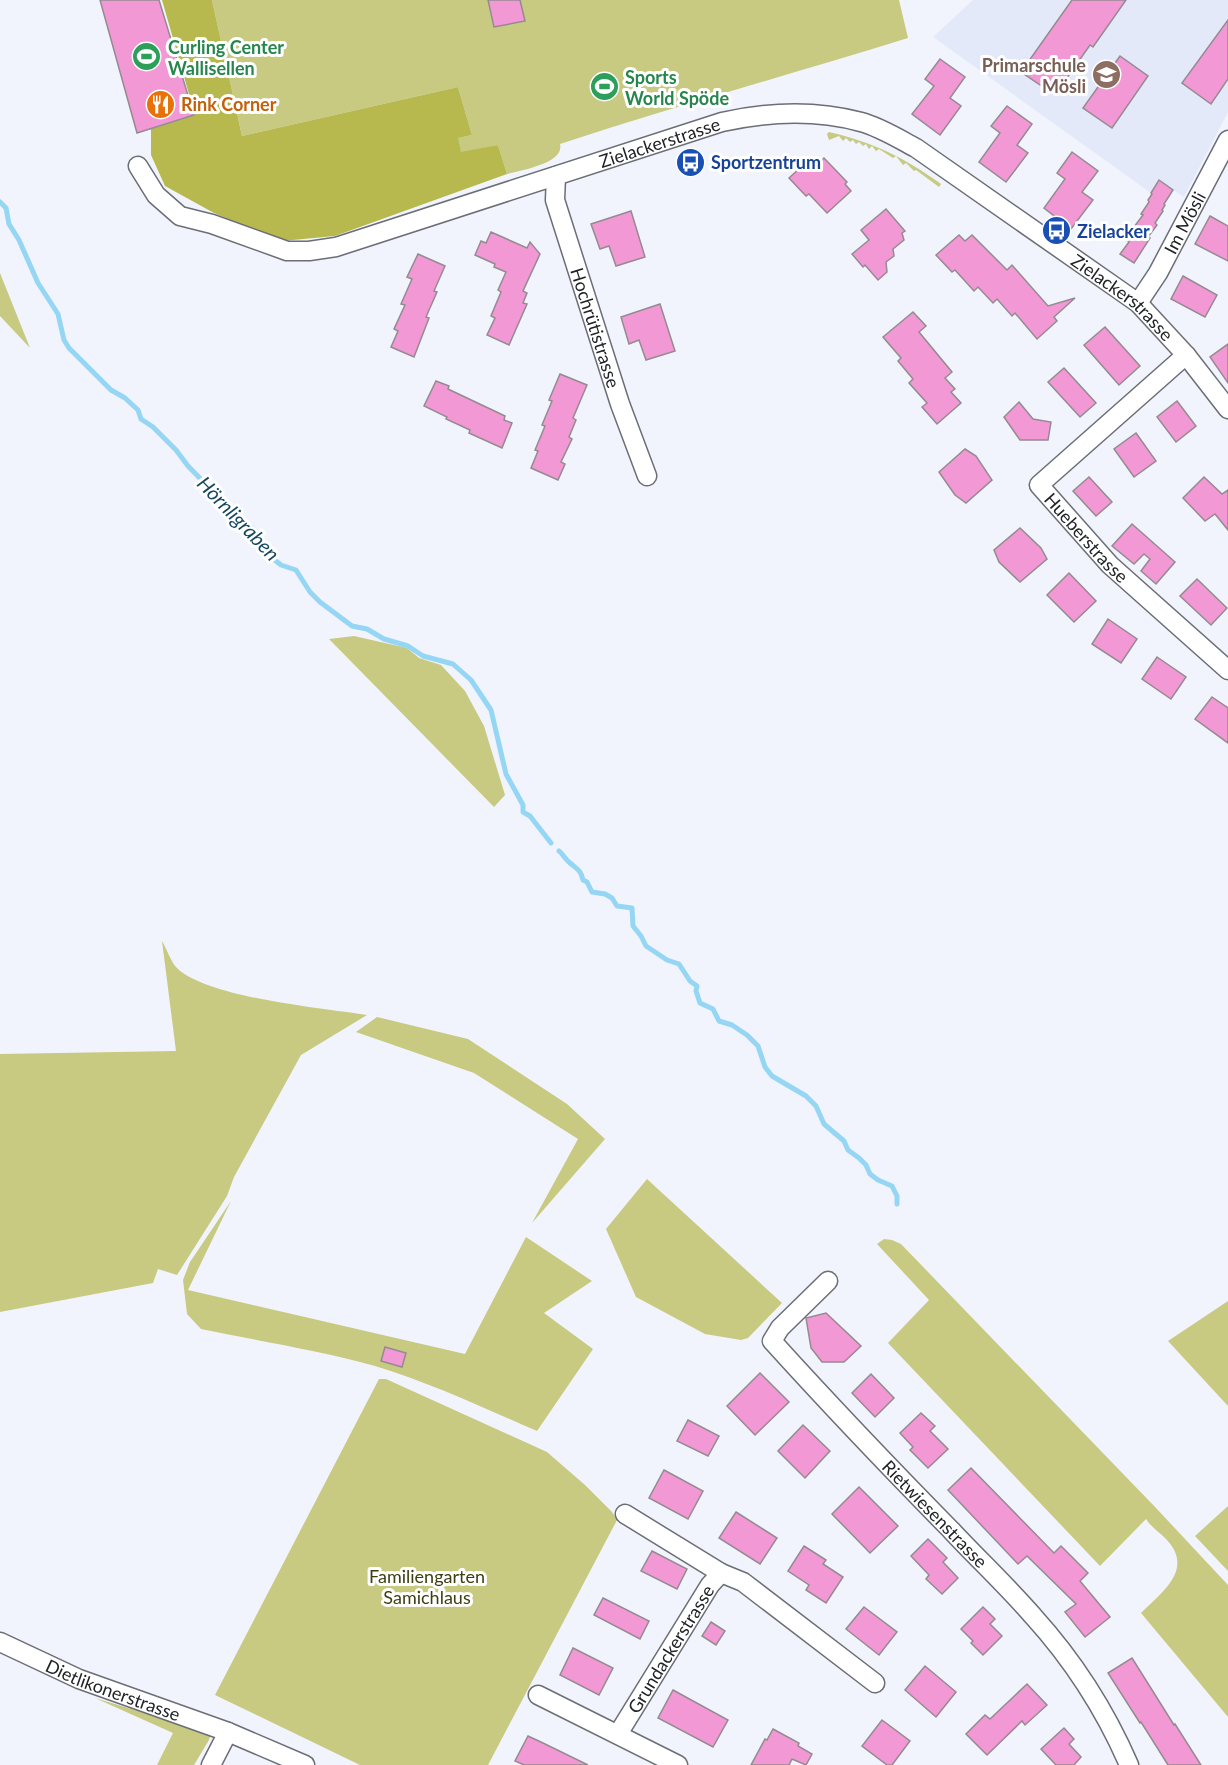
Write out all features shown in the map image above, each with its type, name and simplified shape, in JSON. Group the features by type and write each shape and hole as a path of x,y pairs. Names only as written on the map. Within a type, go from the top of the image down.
{"street":[{"name":"Zielackerstrasse","path":"138,166 156,195 180,216 212,224 287,251 309,251 336,247 722,122 772,113 821,115 862,122 916,148 1138,303 1186,355 1228,409"},
{"name":"Im Mösli","path":"1138,303 1158,273 1228,140"},
{"name":"Hochrütistrasse","path":"556,176 555,200 620,404 647,476"},
{"name":"Hueberstrasse","path":"1186,355 1039,485 1110,565 1228,670"},
{"name":"Rietwiesenstrasse","path":"828,1281 780,1328 772,1341 1034,1616 1089,1691 1119,1742 1129,1765"},
{"path":"625,1514 721,1573"},
{"name":"Grundackerstrasse","path":"618,1734 710,1585 721,1573 743,1582 875,1683"},
{"name":"Dietlikonerstrasse","path":"0,1642 79,1679 228,1732 305,1765"},
{"path":"538,1695 678,1765"},
{"path":"212,1765 228,1732"}],"shaded area":[{"path":"162,0 212,0 242,136 458,87 472,135 458,138 461,152 498,145 507,174 335,236 282,241 214,213 165,186 151,155 151,129 195,115"},
{"name":"Primarschule Mösli","path":"973,0 1228,0 1228,112 1184,197 1160,181 1151,193 933,37"}],"green space":[{"name":"Sports World Spöde","path":"212,0 899,0 908,38 560,144 560,151 549,161 507,174 498,145 461,153 457,138 472,135 458,87 242,136"},
{"path":"829,132 875,146 896,156 893,158 879,149 876,151 872,146 869,149 866,144 863,146 859,142 856,144 853,140 850,142 846,138 843,141 839,136 829,140 827,134"},
{"path":"896,156 941,184 939,187 906,163 903,165"},
{"path":"0,273 30,348 0,316"},
{"path":"354,636 407,648 419,658 441,665 465,691 484,726 505,795 494,807 329,639"},
{"path":"162,941 178,969 193,979 215,987 268,1000 367,1015 301,1055 234,1177 227,1196 177,1275 158,1269 153,1283 0,1312 0,1054 176,1051"},
{"path":"377,1017 468,1039 567,1104 605,1139 532,1223 578,1139 474,1073 356,1032"},
{"path":"647,1179 782,1303 748,1338 741,1340 705,1334 636,1297 606,1229"},
{"path":"231,1201 188,1290 465,1354 526,1237 592,1281 544,1313 593,1349 537,1431 437,1388 375,1366 310,1350 201,1329 187,1314 183,1280 190,1262"},
{"path":"884,1239 901,1244 1228,1585 1228,1717 1141,1613 1166,1588 1176,1570 1177,1560 1174,1550 1166,1539 1146,1519 1100,1566 888,1343 929,1300 877,1244"},
{"path":"1228,1301 1228,1406 1168,1341"},
{"name":"Familiengarten Samichlaus","path":"379,1379 386,1379 547,1452 585,1485 617,1520 488,1765 360,1765 215,1695"},
{"path":"1228,1506 1228,1571 1195,1536"},
{"path":"95,1698 211,1733 209,1740 194,1765 157,1765 173,1733"}],"building":[{"name":"Curling Center Wallisellen","path":"100,0 159,0 194,115 137,133"},
{"path":"488,0 520,0 525,21 494,27"},
{"path":"1072,0 1126,0 1093,47 1090,45 1055,95 1021,72"},
{"path":"1228,20 1228,79 1211,104 1182,83"},
{"path":"1120,56 1148,76 1112,128 1083,108"},
{"path":"940,59 965,77 950,98 961,106 940,135 912,114 934,86 925,79"},
{"path":"1007,106 1032,124 1017,145 1028,153 1006,182 979,162 1000,133 991,126"},
{"path":"1072,152 1098,171 1082,192 1093,200 1071,229 1044,208 1065,179 1057,173"},
{"path":"812,157 819,163 824,158 847,182 845,184 851,191 827,213 789,178"},
{"path":"1159,180 1173,190 1155,223 1157,225 1134,263 1120,254 1129,242 1127,240 1143,215 1141,214"},
{"path":"886,209 905,231 902,233 904,240 893,249 894,256 886,262 887,272 878,280 852,254 869,240 861,230"},
{"path":"631,211 645,257 616,266 609,246 600,249 591,224"},
{"path":"1210,216 1228,226 1228,261 1195,244"},
{"path":"491,232 527,248 530,242 540,254 523,291 527,293 523,303 527,304 509,345 487,335 495,318 491,316 506,272 475,255 481,241 486,243"},
{"path":"959,235 965,241 972,235 1007,270 1012,265 1048,306 1075,298 1054,317 1057,321 1037,339 1015,313 1012,316 997,299 993,303 978,287 974,291 955,270 952,272 936,255"},
{"path":"418,254 445,266 434,291 437,292 426,317 429,318 414,357 391,347 398,331 394,329 405,305 401,304 412,279 407,277"},
{"path":"1183,276 1217,295 1205,317 1171,299"},
{"path":"660,304 675,351 646,360 639,340 629,344 621,317"},
{"path":"913,312 926,326 919,332 952,372 945,378 955,389 951,392 961,403 937,424 922,407 927,403 909,383 913,379 898,361 901,358 883,337"},
{"path":"1105,327 1140,366 1119,385 1084,345"},
{"path":"1228,344 1228,383 1210,357"},
{"path":"1064,368 1096,403 1080,417 1048,382"},
{"path":"560,374 587,385 573,418 576,420 569,437 572,439 561,462 565,464 558,480 531,468 538,451 535,450 545,426 542,425 552,401 549,400"},
{"path":"436,381 505,416 504,420 512,423 502,448 469,433 470,430 424,406"},
{"path":"1177,401 1196,426 1176,442 1157,417"},
{"path":"1019,402 1033,419 1051,422 1048,440 1020,440 1004,417"},
{"path":"1136,433 1156,461 1134,477 1114,449"},
{"path":"965,449 976,456 992,480 966,503 955,495 939,472"},
{"path":"1089,477 1112,502 1096,516 1073,491"},
{"path":"1204,477 1222,494 1228,490 1228,530 1215,514 1205,521 1183,498"},
{"path":"1132,524 1175,562 1156,584 1141,571 1150,559 1144,554 1134,564 1112,546"},
{"path":"1020,528 1041,548 1047,559 1020,582 999,562 994,550"},
{"path":"1069,573 1096,601 1074,622 1047,595"},
{"path":"1197,579 1227,608 1211,625 1180,596"},
{"path":"1108,619 1137,639 1121,663 1092,644"},
{"path":"1157,657 1186,677 1171,699 1142,679"},
{"path":"1212,697 1228,708 1228,743 1195,719"},
{"path":"826,1313 861,1346 844,1362 822,1362 811,1348 806,1318"},
{"path":"385,1347 406,1353 402,1367 381,1361"},
{"path":"760,1373 789,1402 755,1435 727,1406"},
{"path":"871,1374 894,1398 875,1417 852,1393"},
{"path":"921,1413 935,1426 930,1431 948,1449 928,1468 910,1450 913,1447 900,1433"},
{"path":"688,1420 719,1436 708,1456 677,1441"},
{"path":"803,1425 830,1451 805,1478 778,1451"},
{"path":"971,1468 1054,1553 1061,1546 1088,1573 1080,1581 1110,1617 1085,1637 1065,1612 1076,1604 1027,1556 1018,1564 948,1490"},
{"path":"664,1470 703,1491 688,1519 649,1498"},
{"path":"859,1487 898,1526 870,1553 832,1514"},
{"path":"736,1512 777,1538 760,1564 719,1538"},
{"path":"928,1539 947,1558 943,1562 958,1578 942,1594 926,1579 929,1575 911,1556"},
{"path":"804,1546 826,1560 823,1564 843,1577 826,1603 806,1590 809,1585 788,1571"},
{"path":"652,1551 687,1569 677,1589 641,1571"},
{"path":"603,1598 649,1621 640,1639 594,1615"},
{"path":"864,1607 897,1632 879,1655 846,1629"},
{"path":"983,1607 995,1619 990,1624 1002,1636 983,1655 961,1629"},
{"path":"711,1622 725,1631 716,1645 702,1636"},
{"path":"573,1648 613,1668 599,1695 560,1675"},
{"path":"1132,1658 1201,1765 1168,1765 1140,1723 1108,1673"},
{"path":"925,1666 956,1692 936,1717 905,1690"},
{"path":"1027,1684 1047,1705 1025,1725 1022,1721 987,1755 966,1734 985,1715 990,1719"},
{"path":"673,1690 728,1720 713,1747 658,1718"},
{"path":"882,1720 910,1741 892,1765 887,1765 862,1746"},
{"path":"1064,1728 1074,1739 1069,1744 1081,1757 1074,1765 1056,1765 1041,1749"},
{"path":"773,1729 799,1743 798,1746 812,1754 806,1765 792,1759 789,1765 751,1765"},
{"path":"528,1736 588,1765 524,1765 515,1761"}],"waterway":[{"name":"Hörnligraben","path":"0,202 6,208 9,224 19,240 38,283 58,314 64,340 69,348 111,390 125,398 138,410 141,419 153,427 224,503 258,533 271,557 281,565 296,570 310,592 352,626 367,629 384,639 408,646 423,656 453,664 471,680 491,710 506,774 523,805 523,812 530,816 551,843"},
{"path":"559,851 580,872 592,892 605,894 612,898 617,906 632,908 633,926 646,946 667,960 679,964 690,981 697,986 696,991 700,1003 713,1009 719,1021 732,1025 758,1046 765,1067 772,1076 806,1096 816,1106 824,1124 844,1141 848,1150 866,1165 870,1174 892,1186 897,1196 897,1204"}],"place":[{"name":"Curling Center Wallisellen","path":"147,57"},
{"name":"Primarschule Mösli","path":"1107,75"},
{"name":"Sports World Spöde","path":"604,87"},
{"name":"Rink Corner","path":"160,104"},
{"name":"Sportzentrum","path":"690,162"},
{"name":"Zielacker","path":"1056,231"}]}
